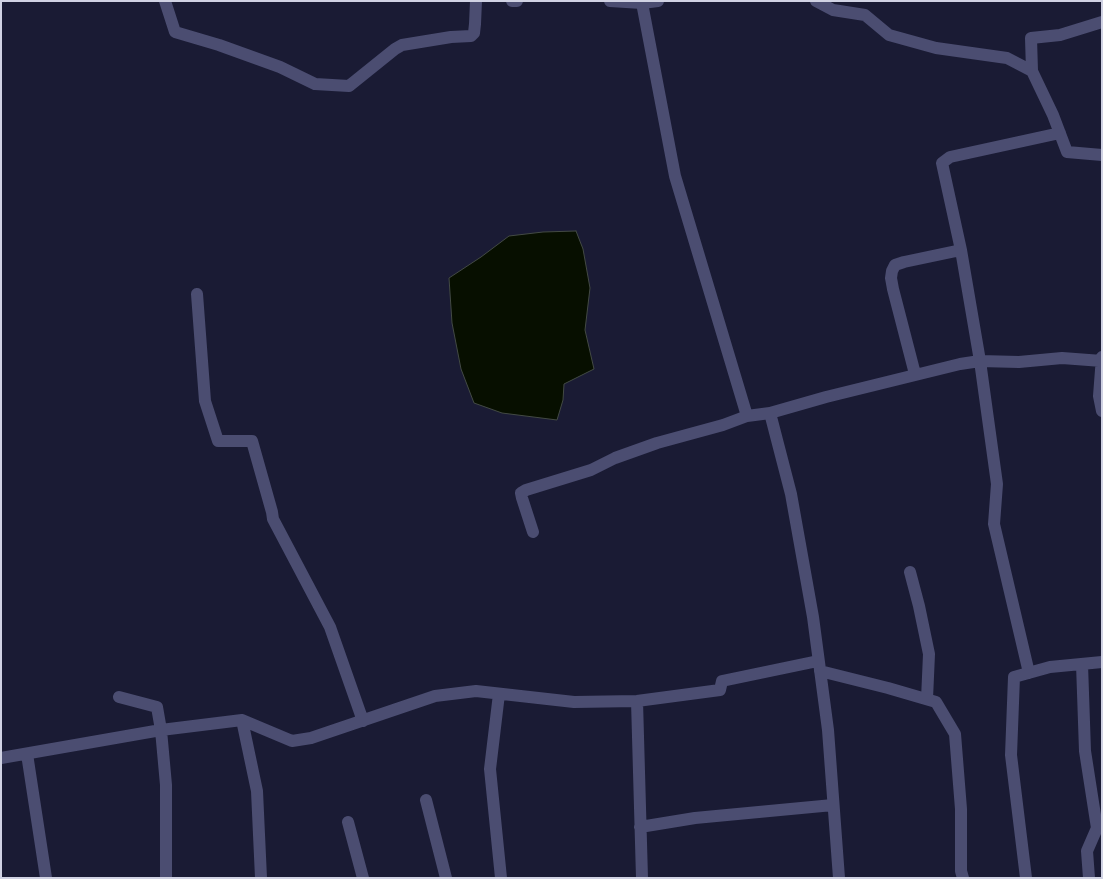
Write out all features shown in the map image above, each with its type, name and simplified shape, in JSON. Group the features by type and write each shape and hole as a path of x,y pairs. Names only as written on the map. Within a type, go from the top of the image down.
{"street":[{"path":"165,1 175,32 219,44 274,65 315,84 349,86 402,45 452,37 471,36 474,33 476,1"},
{"path":"512,1 517,1"},
{"path":"610,1 642,3 658,1"},
{"path":"816,1 833,10 865,15 889,35 936,48 1007,58 1032,71"},
{"path":"642,3 675,176 747,416"},
{"path":"1102,22 1060,35 1031,38 1032,71 1053,115 1068,152 1102,155"},
{"path":"1029,673 994,524 997,484 980,361 961,250 942,163 950,158 1060,133"},
{"path":"916,374 893,289 891,278 892,271 895,265 904,262 961,250"},
{"path":"197,294 206,402 218,441 252,441 273,519 330,628 363,721"},
{"path":"1102,357 1099,396 1102,411"},
{"path":"533,532 521,493 526,490 591,470 615,458 657,443 723,425 747,416 770,413 948,366 980,361 1019,362 1062,358 1102,361"},
{"path":"770,413 791,494 813,617 828,730 839,878"},
{"path":"910,572 929,654 927,699"},
{"path":"1026,878 1011,755 1014,677 1050,667 1102,662"},
{"path":"1082,664 1085,751 1097,828 1087,851 1089,878"},
{"path":"1,758 161,730 242,720 292,741 310,738 435,696 476,691 574,702 637,701 720,690 722,681 819,666 936,702 955,734 961,809 961,871 963,878"},
{"path":"499,694 490,769 502,878"},
{"path":"119,697 157,707 161,730 166,785 166,878"},
{"path":"637,701 642,878"},
{"path":"242,720 257,791 261,878"},
{"path":"27,754 46,878"},
{"path":"426,800 446,878"},
{"path":"640,827 695,818 833,805"},
{"path":"348,822 363,878"}],"shaded area":[{"path":"576,231 583,249 590,288 585,330 594,369 564,384 563,400 557,420 502,413 474,403 461,369 452,323 449,278 509,236 543,232"}]}
